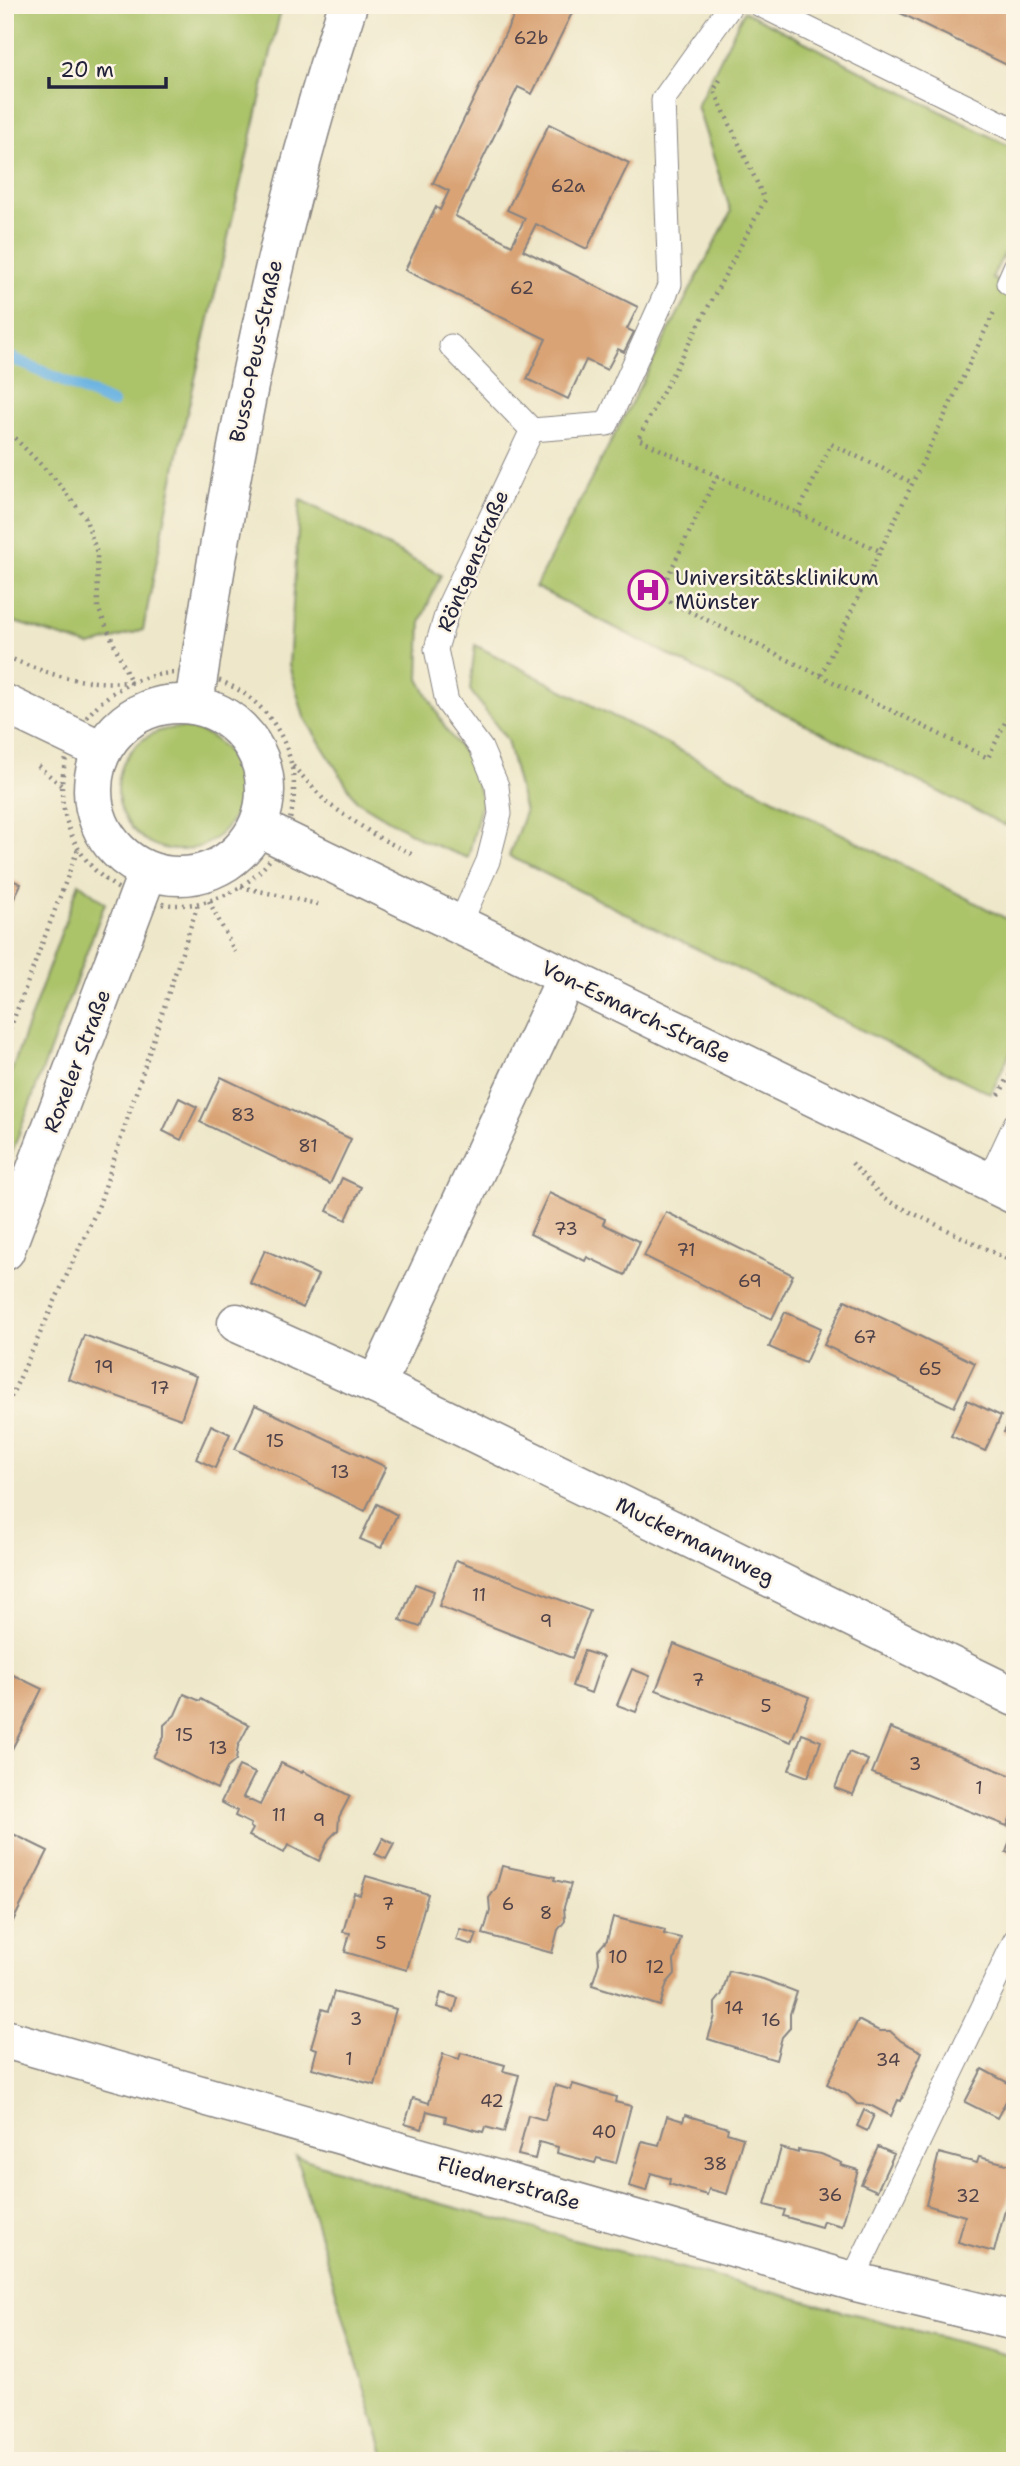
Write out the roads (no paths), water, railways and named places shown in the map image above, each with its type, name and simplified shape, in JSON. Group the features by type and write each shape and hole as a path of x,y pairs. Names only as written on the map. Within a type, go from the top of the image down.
{"street":[{"name":"Busso-Peus-Straße","path":"196,689 239,431 265,301 302,156 348,5"},
{"path":"196,689 247,734 261,760 271,834 206,873 143,885 100,827 92,792 87,744 156,705 196,689"},
{"path":"5,704 87,744"},
{"name":"Von-Esmarch-Straße","path":"271,834 1001,1188"},
{"name":"Roxeler Straße","path":"5,1251 143,885"},
{"path":"376,1385 566,978"},
{"name":"Muckermannweg","path":"237,1324 376,1385 1015,1697"},
{"name":"Fliednerstraße","path":"5,2039 852,2281 1015,2321"}],"lane":[{"path":"451,346 532,430 607,424 670,284 663,100 731,5"},
{"path":"760,5 1015,130"},
{"name":"Röntgenstraße","path":"459,926 488,861 500,814 497,786 481,748 447,702 436,649 449,605 532,430"},
{"path":"1001,1188 1015,1124"},
{"path":"852,2281 1015,1940"}],"waterway":[{"path":"5,355 112,403"}],"place":[{"name":"Universitätsklinikum Münster","path":"648,590"}]}
